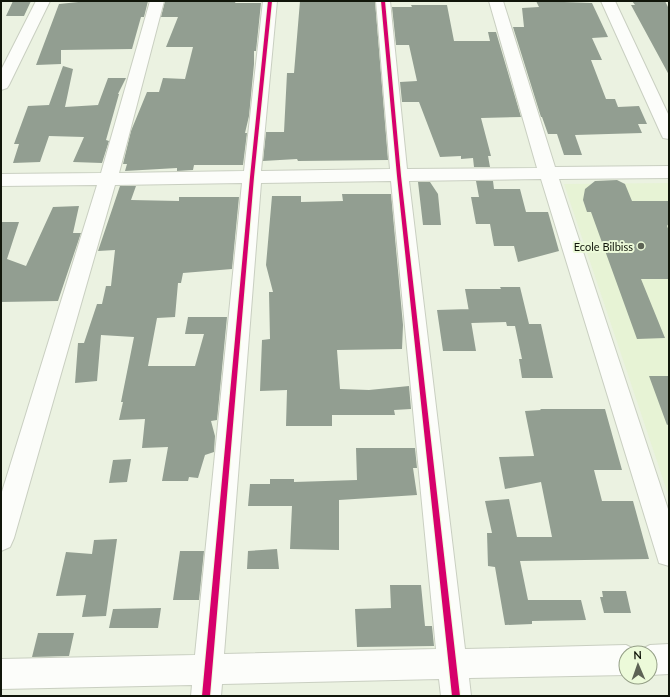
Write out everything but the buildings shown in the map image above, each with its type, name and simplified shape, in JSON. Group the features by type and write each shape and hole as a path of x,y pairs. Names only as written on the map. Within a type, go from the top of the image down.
{"street":[{"path":"1,85 43,1"},
{"path":"1,538 108,179 157,1"},
{"path":"207,683 252,177 270,1"},
{"path":"383,1 399,176 456,696"},
{"path":"496,1 548,174 669,552"},
{"path":"608,1 669,134"},
{"path":"1,180 669,172"},
{"path":"658,660 669,659"},
{"path":"1,674 207,683 452,664 618,660"}],"shaded area":[{"path":"669,183 669,497 564,184"}],"cycle path":[{"path":"206,696 252,177 270,1"},
{"path":"383,1 399,176 456,696"}],"place":[{"name":"Ecole Bilbiss","path":"641,246"}]}
